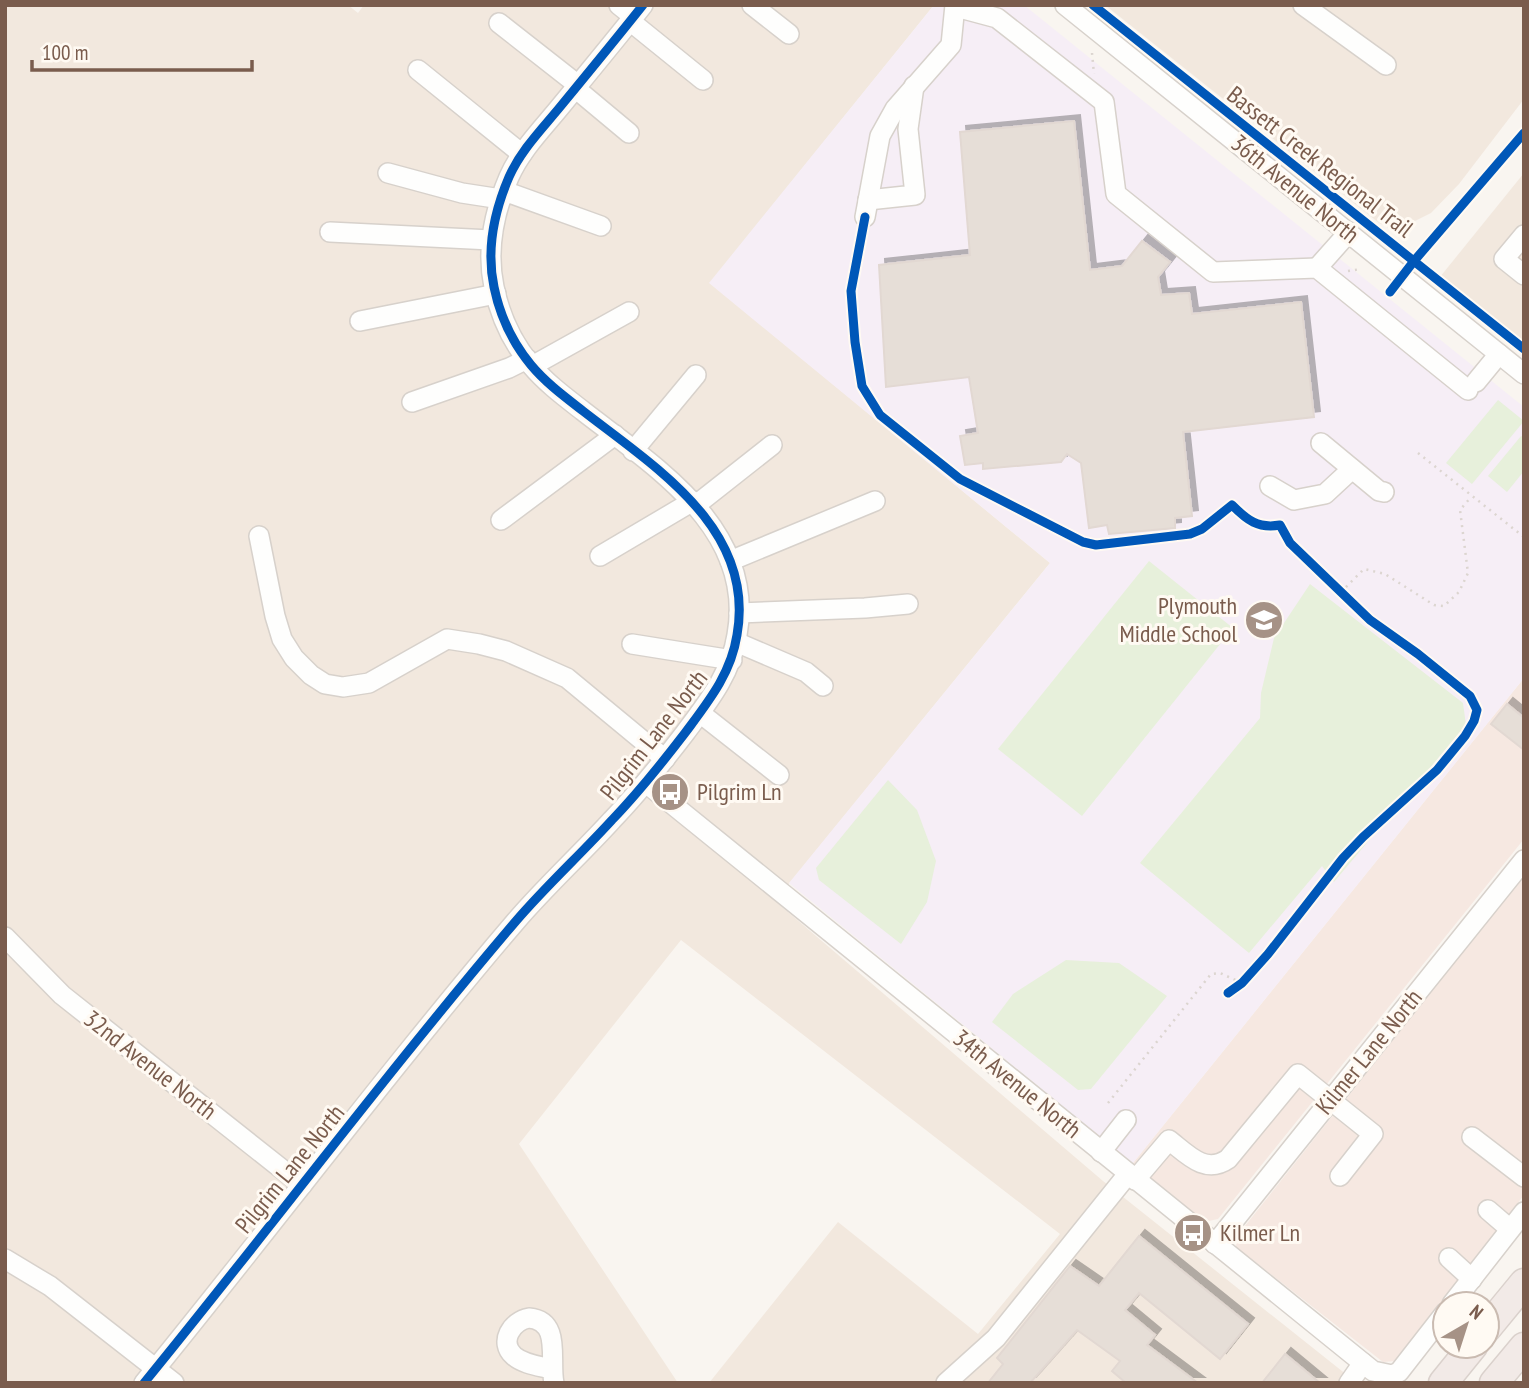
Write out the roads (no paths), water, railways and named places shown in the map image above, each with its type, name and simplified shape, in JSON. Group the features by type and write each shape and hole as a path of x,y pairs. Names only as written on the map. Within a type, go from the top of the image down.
{"highway":[{"path":"1501,1309 1524,1277"},
{"path":"1501,1311 1524,1283"},
{"path":"1494,1383 1524,1347"},
{"path":"1500,1383 1524,1359"},
{"path":"1443,1383 1462,1360"}],"street":[{"path":"752,5 789,34"},
{"name":"36th Avenue North","path":"1065,5 1524,374"},
{"path":"1303,5 1386,65"},
{"path":"914,85 908,129 915,195 867,208 880,136 895,109 914,85 951,45 956,6 997,18 1104,102 1116,194 1213,272 1321,271 1435,364 1472,386 1499,354"},
{"path":"631,12 703,80"},
{"name":"Pilgrim Lane North","path":"150,1375 519,918 646,783 718,687 734,651 738,597 730,561 720,536 695,503 557,390 529,363 512,338 491,273 491,240 502,195 522,154 577,87 631,12"},
{"path":"499,23 629,133"},
{"path":"418,70 522,154"},
{"path":"388,173 462,193 502,195 601,226"},
{"path":"330,232 491,240"},
{"path":"1321,271 1349,232"},
{"path":"1524,235 1504,259 1524,275"},
{"path":"360,321 496,294"},
{"path":"412,402 529,363 629,312"},
{"path":"633,451 696,375"},
{"path":"501,520 615,435"},
{"path":"1321,443 1379,491 1384,492"},
{"path":"600,556 695,503 772,444"},
{"path":"1270,486 1294,500 1325,494 1352,469"},
{"path":"730,561 875,501"},
{"path":"259,536 282,639 294,659 325,684 343,687 369,683 447,639 479,644 506,650 566,678 665,759"},
{"path":"738,613 908,604"},
{"path":"632,643 734,651 806,672 823,686"},
{"path":"700,713 779,775"},
{"name":"34th Avenue North","path":"646,783 1373,1371 1392,1375 1399,1372 1431,1331"},
{"name":"Kilmer Lane North","path":"1215,1244 1524,860"},
{"name":"32nd Avenue North","path":"5,937 62,995 302,1185"},
{"path":"946,1383 996,1338 1132,1177 1169,1140 1200,1164 1220,1164 1228,1159 1298,1074 1373,1134 1340,1176"},
{"path":"1101,1152 1126,1120"},
{"path":"1472,1137 1524,1177"},
{"path":"1488,1210 1510,1229"},
{"path":"1463,1290 1524,1212"},
{"path":"1449,1258 1472,1279"},
{"path":"5,1259 50,1286 150,1375 174,1383"},
{"path":"1349,1383 1363,1363"}],"place":[{"name":"Plymouth Middle School","path":"1264,620"},
{"name":"Pilgrim Ln","path":"670,792"},
{"name":"Kilmer Ln","path":"1193,1233"}]}
